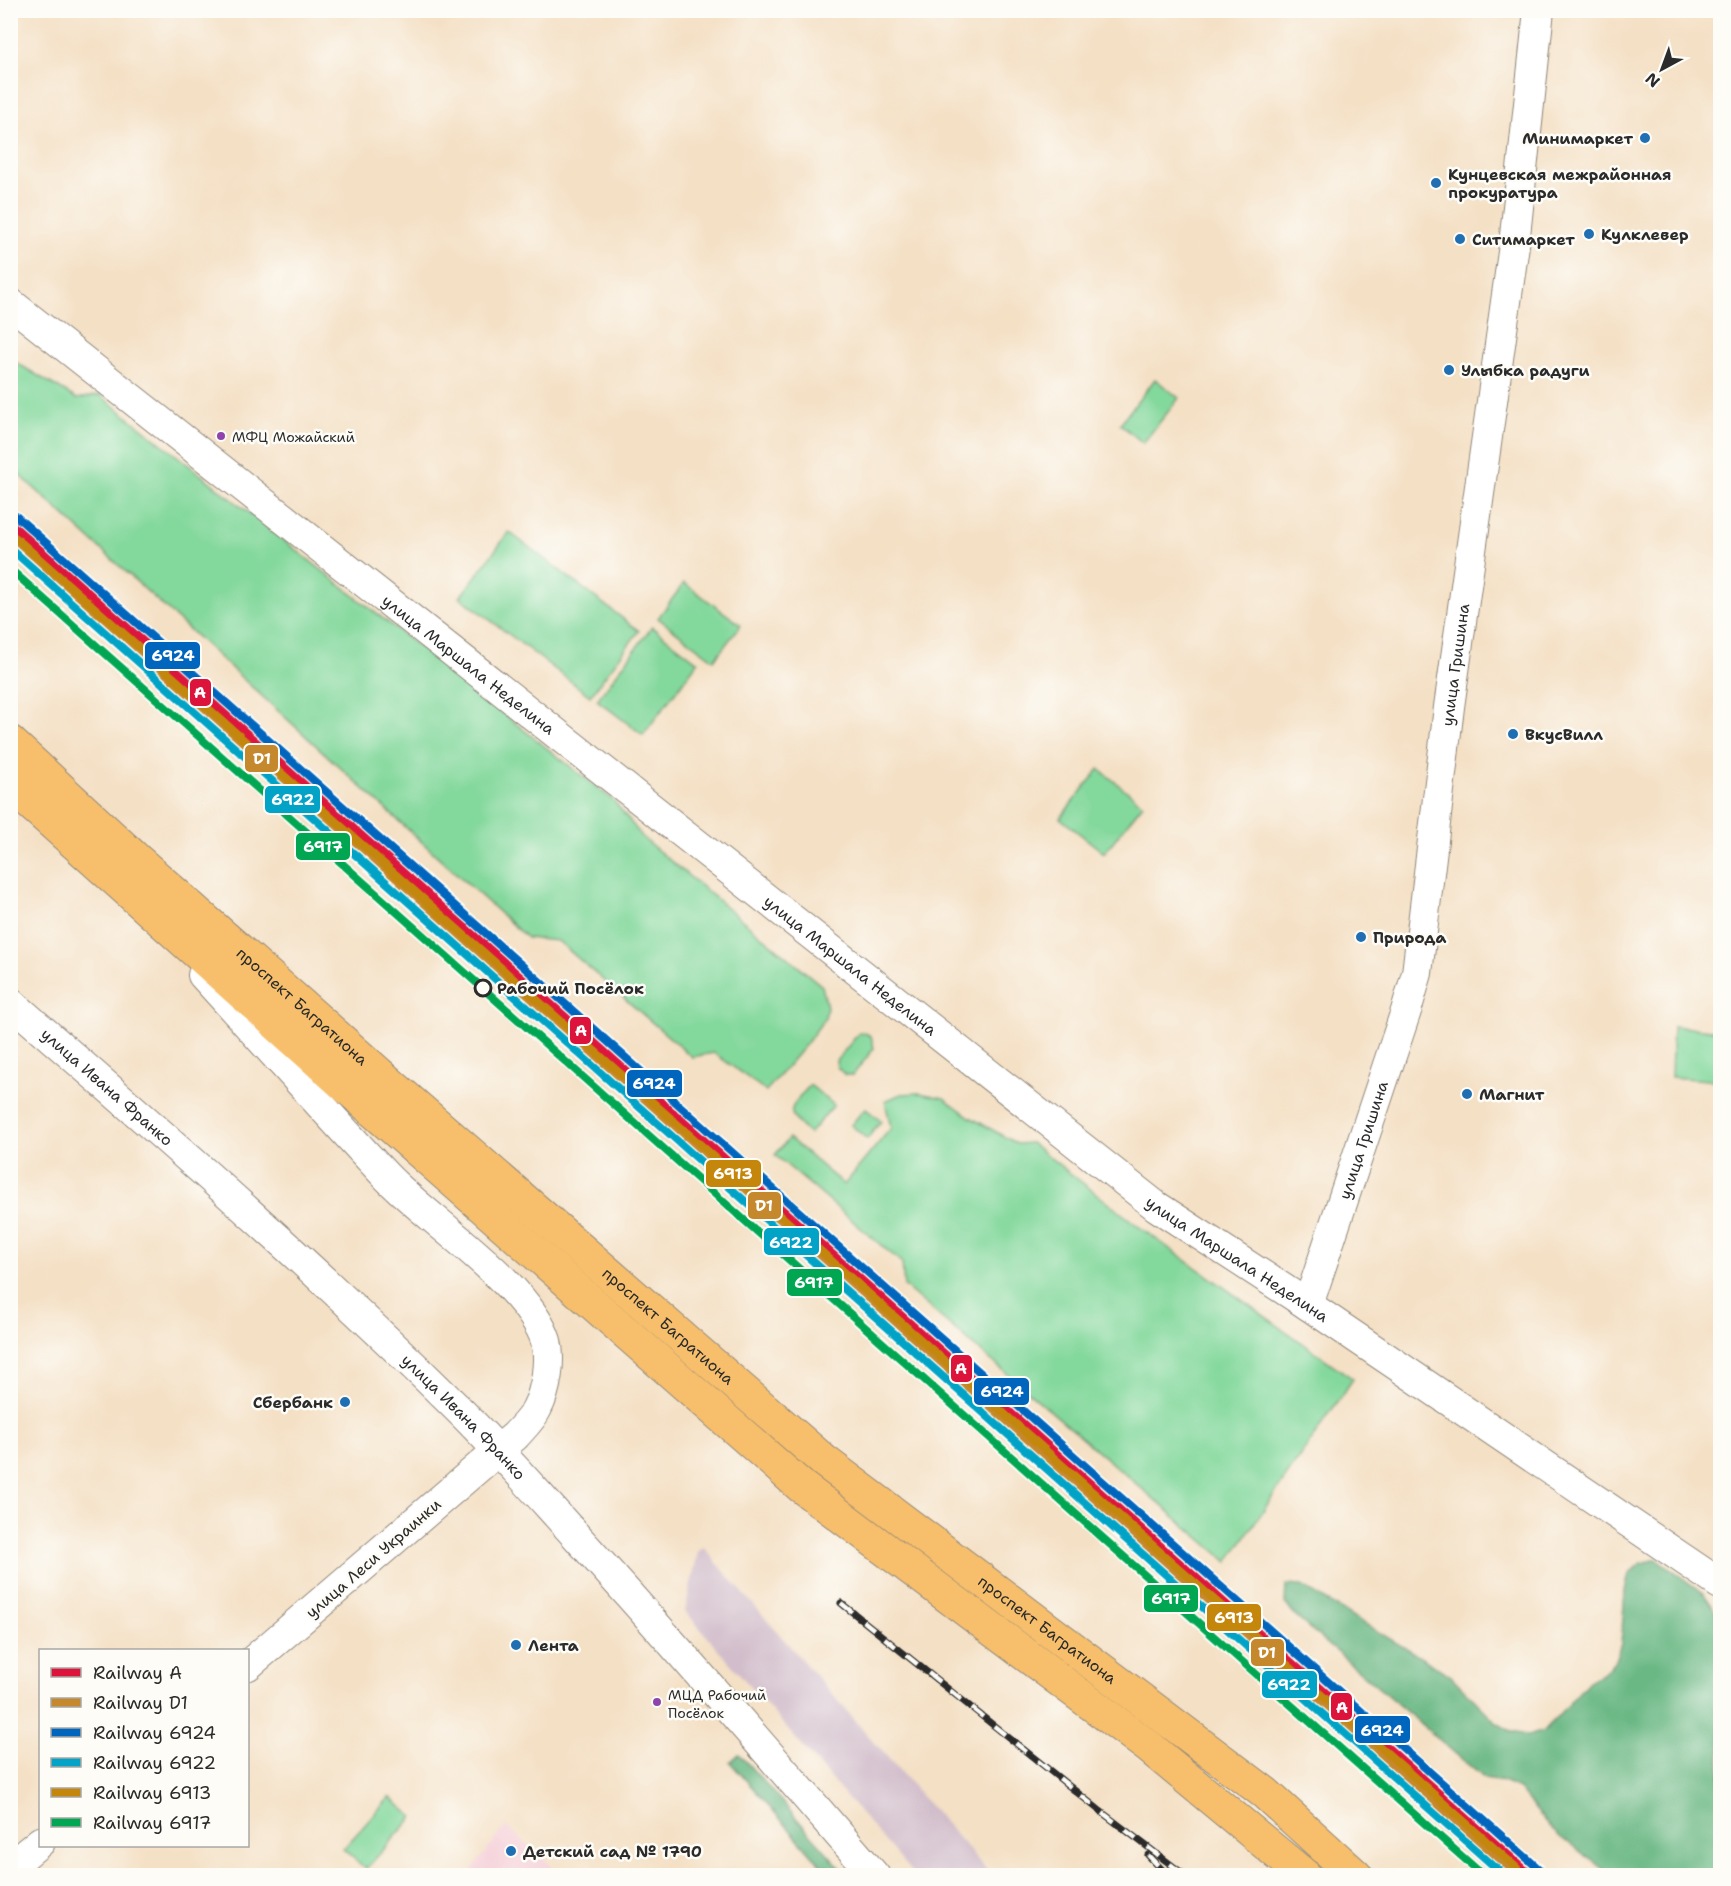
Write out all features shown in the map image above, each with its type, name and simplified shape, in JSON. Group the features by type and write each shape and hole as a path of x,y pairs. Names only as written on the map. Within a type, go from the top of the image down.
{"main road":[{"name":"проспект Багратиона","path":"10,742 136,859 400,1093 825,1461 1264,1793 1356,1875"},
{"name":"проспект Багратиона","path":"10,785 379,1116 802,1487 1149,1747 1305,1875"},
{"path":"1264,1793 1371,1875"}],"street":[{"name":"улица Гришина","path":"1308,1305 1417,973 1449,707 1514,245 1539,10"},
{"name":"улица Маршала Неделина","path":"10,303 1156,1206 1308,1305 1720,1584"},
{"name":"улица Леси Украинки","path":"115,880 388,1178 501,1279 529,1311 546,1343 547,1358 543,1391 530,1421 249,1664"},
{"name":"улица Ивана Франко","path":"10,1002 171,1142 337,1293 454,1405 666,1634 875,1875"},
{"path":"10,1867 39,1843"}],"shaded area":[{"path":"704,1547 991,1875 914,1875 685,1611 698,1552"},
{"name":"Детский сад № 1790","path":"506,1826 562,1875 468,1875"}],"green space":[{"path":"10,359 77,399 100,395 614,801 644,839 822,986 827,1007 825,1018 766,1091 714,1053 692,1057 558,941 527,938 11,467"},
{"path":"1155,379 1179,398 1143,443 1120,424"},
{"path":"509,532 639,631 590,696 460,597"},
{"path":"684,583 741,625 714,660 658,618"},
{"path":"652,627 698,662 643,735 597,700"},
{"path":"1099,769 1143,804 1104,853 1060,818"},
{"path":"1673,1026 1720,1031 1720,1081 1671,1077"},
{"path":"859,1033 871,1036 874,1048 853,1075 845,1075 837,1067 836,1061"},
{"path":"810,1085 834,1105 809,1134 795,1120 792,1110"},
{"path":"919,1093 944,1098 970,1117 1017,1144 1031,1143 1142,1229 1353,1379 1228,1562 904,1286 902,1263 775,1155 789,1138 844,1185 891,1128 885,1101 901,1094"},
{"path":"866,1109 881,1121 867,1139 851,1125"},
{"path":"1657,1559 1704,1594 1720,1617 1720,1875 1611,1875 1552,1830 1519,1789 1503,1782 1485,1779 1295,1616 1285,1603 1286,1585 1302,1586 1450,1675 1497,1723 1512,1732 1528,1736 1544,1731 1589,1681 1604,1673 1615,1660 1621,1644 1625,1591 1629,1574 1641,1563"},
{"path":"739,1754 847,1875 830,1875 730,1762"},
{"path":"390,1797 413,1817 366,1869 343,1849"}],"railway":[{"path":"841,1603 1099,1810 1186,1876"},
{"path":"1148,1855 1168,1876"}],"rail line":[{"name":"6924","path":"16,516 1539,1869"},
{"name":"A","path":"10,523 1532,1876"},
{"name":"D1","path":"10,535 1519,1876"},
{"name":"6913","path":"16,538 1518,1869"},
{"name":"6922","path":"10,548 1505,1876"},
{"name":"6917","path":"10,569 1484,1876"}],"place":[{"name":"Минимаркет","path":"1645,138"},
{"name":"Кунцевская межрайонная прокуратура","path":"1436,183"},
{"name":"Кулклевер","path":"1589,234"},
{"name":"Ситимаркет","path":"1460,239"},
{"name":"Улыбка радуги","path":"1449,370"},
{"name":"МФЦ Можайский","path":"221,436"},
{"name":"ВкусВилл","path":"1513,734"},
{"name":"Природа","path":"1361,937"},
{"name":"Рабочий Посёлок","path":"483,988"},
{"name":"Магнит","path":"1467,1094"},
{"name":"Сбербанк","path":"345,1402"},
{"name":"Лента","path":"516,1645"},
{"name":"МЦД Рабочий Посёлок","path":"657,1702"},
{"name":"Детский сад № 1790","path":"511,1851"}]}
